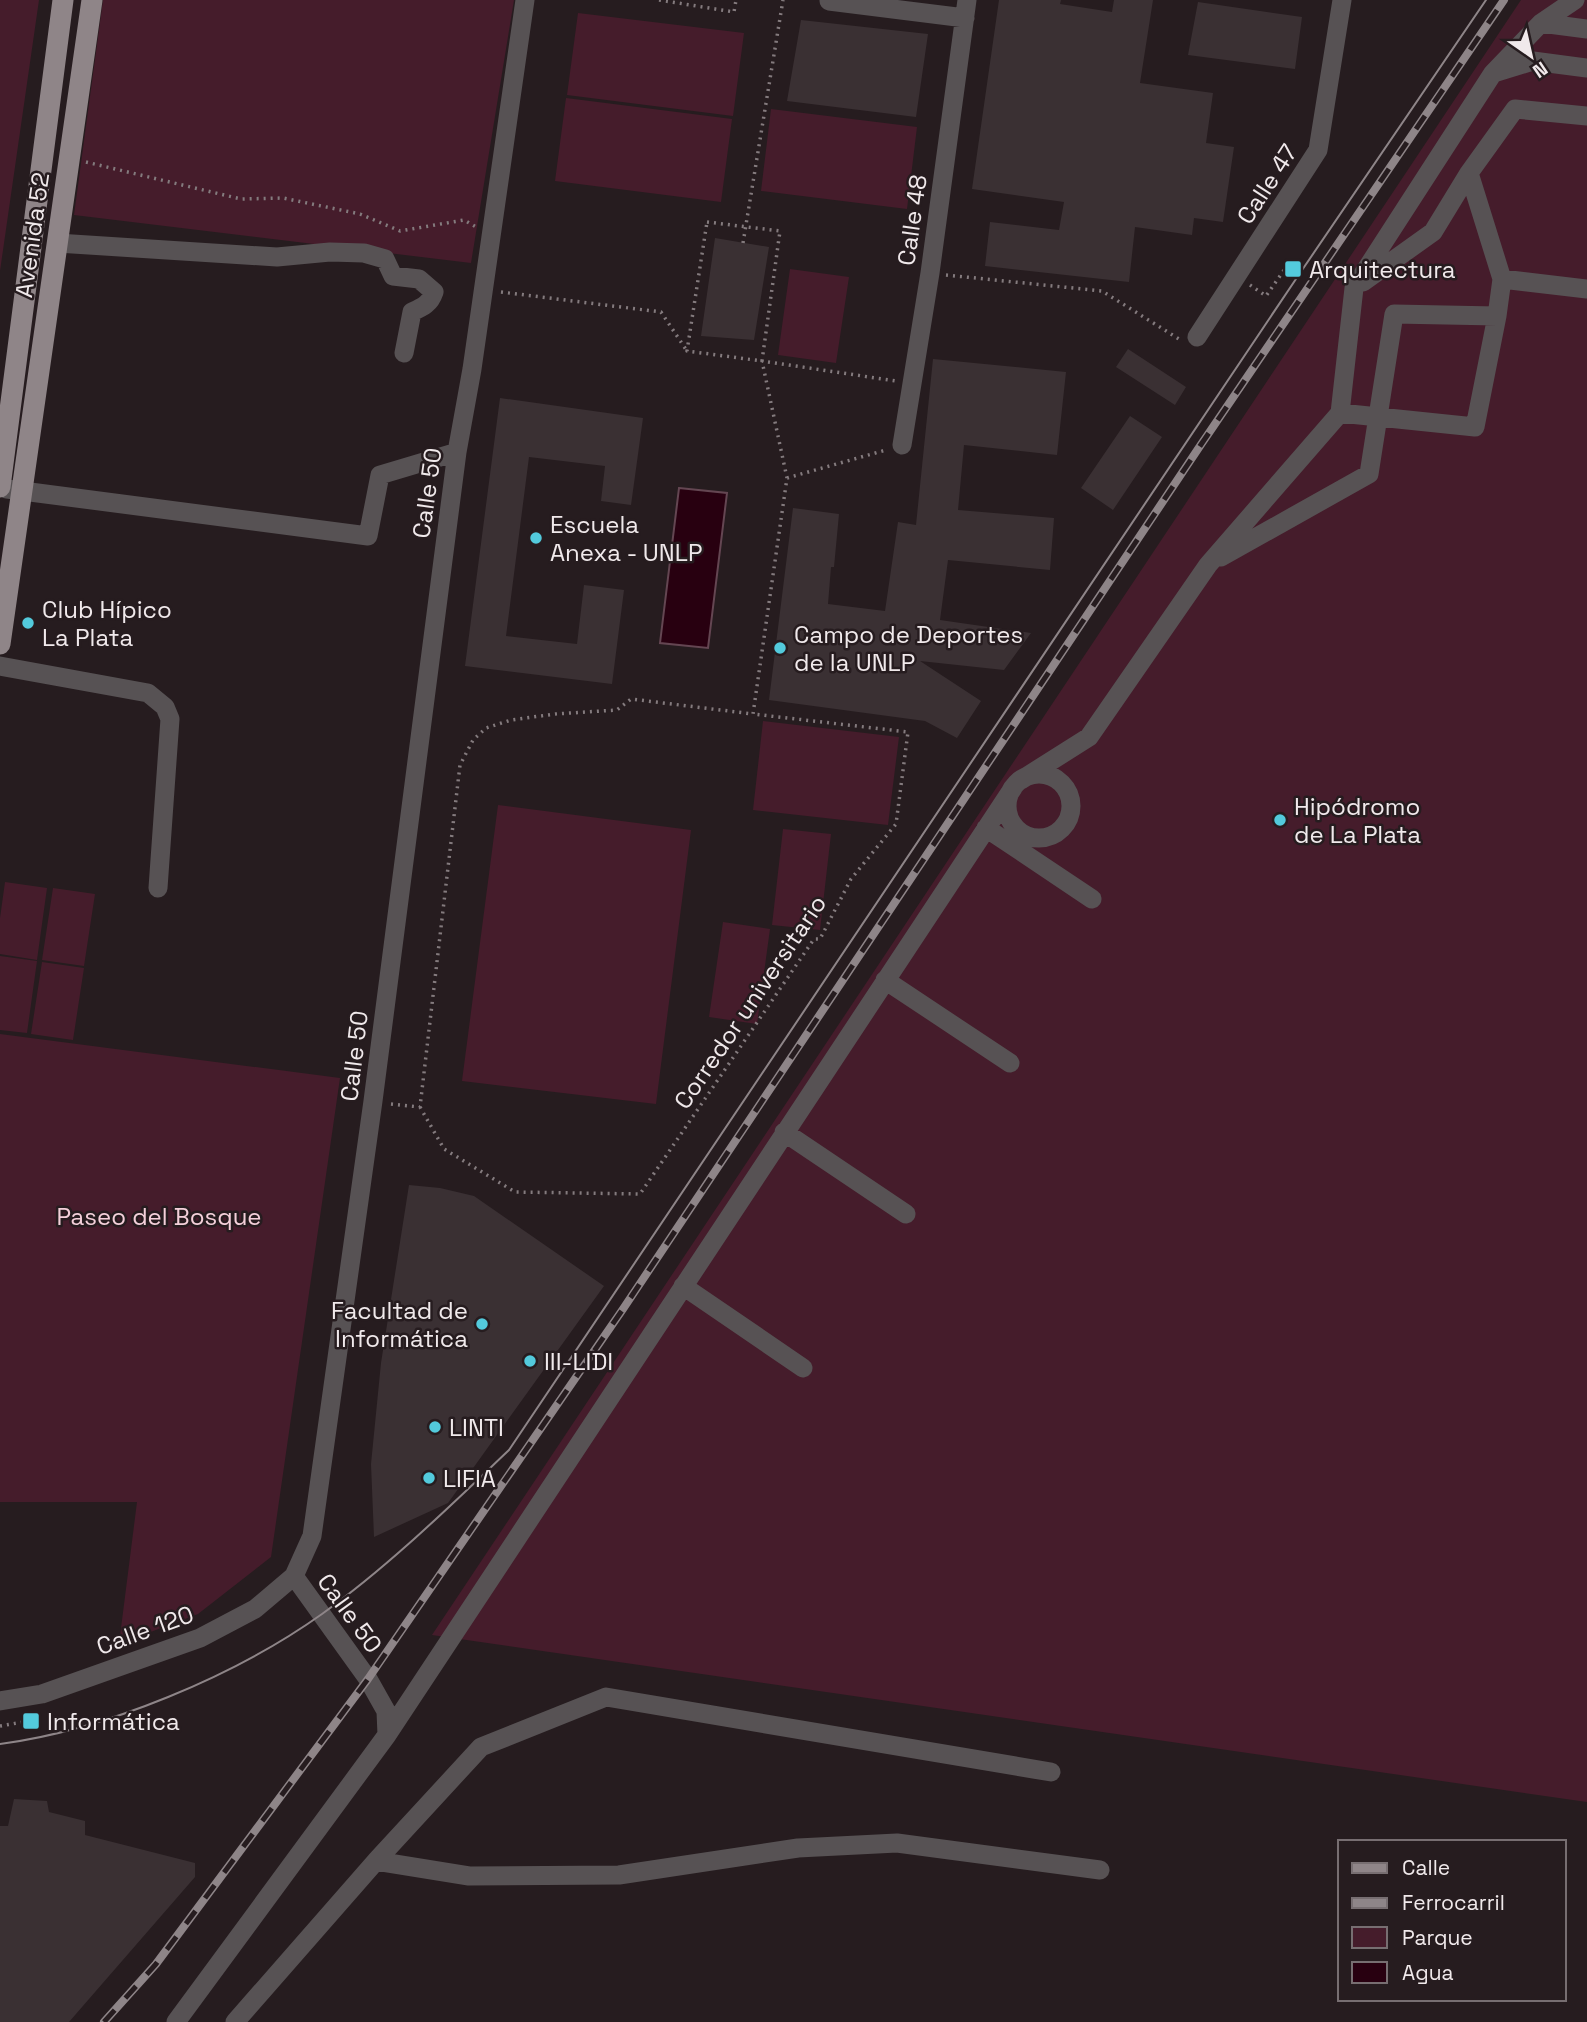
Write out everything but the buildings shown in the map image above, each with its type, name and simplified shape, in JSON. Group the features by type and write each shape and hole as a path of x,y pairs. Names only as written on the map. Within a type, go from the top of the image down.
{"main road":[{"name":"Avenida 52","path":"0,644 7,488 63,0"},
{"name":"Avenida 52","path":"7,488 57,243 92,0"}],"street":[{"name":"Calle 50","path":"387,1735 386,1711 368,1679 294,1576 312,1536 373,1101 457,452 472,369 525,0"},
{"name":"Calle 47","path":"1191,340 1237,276 1318,150 1342,0"},
{"path":"176,2022 387,1735 1017,784 1089,737 1208,565 1340,413 1354,289 1493,73 1541,23 1575,0"},
{"path":"829,1 966,9"},
{"name":"Calle 48","path":"902,445 930,273 966,9"},
{"path":"1541,23 1587,29"},
{"path":"1493,73 1533,61 1587,68"},
{"path":"1354,289 1433,232 1469,173 1515,109 1587,116"},
{"path":"1340,413 1475,427 1502,279 1469,173"},
{"path":"57,243 277,257 330,252 375,255 385,259 393,276 419,279 434,292 431,300 412,312 404,353"},
{"path":"1502,279 1587,289"},
{"path":"1208,565 1369,474 1394,314 1497,316"},
{"path":"7,488 368,536 380,475 457,452"},
{"path":"0,666 148,693 165,707 170,719 158,888"},
{"path":"1058,756 1060,771 1069,793 1072,804 1066,825 1059,832 1040,839 1021,833 1009,817 1008,797 1017,784 1031,775 1053,777 1062,783 1069,793"},
{"path":"986,828 1092,899"},
{"path":"885,980 1010,1063"},
{"path":"784,1132 906,1214"},
{"path":"683,1286 803,1368"},
{"name":"Calle 120","path":"0,1701 42,1694 200,1638 255,1609 294,1576"},
{"path":"235,2022 376,1861 481,1747 606,1697 1051,1772"},
{"path":"376,1861 469,1876 619,1875 798,1848 897,1843 1100,1870"}],"path":[{"path":"659,0 734,12 736,0"},
{"path":"743,243 783,0"},
{"path":"69,158 241,199 283,198 360,214 400,231 464,220 490,234"},
{"path":"687,351 707,222 780,231 762,361 787,478 753,714"},
{"path":"1237,276 1266,296 1287,266 1293,269"},
{"path":"930,273 1102,291 1191,340"},
{"path":"482,290 660,312 687,351 912,384"},
{"path":"787,478 902,445"},
{"name":"Corredor universitario","path":"631,699 908,732 896,824 851,879 820,939 814,939 640,1194 515,1192 444,1149 420,1107 460,765 473,740 486,728 511,720 617,710 631,699"},
{"path":"373,1101 420,1107"},
{"path":"0,1726 23,1722 24,1730"}],"green space":[{"path":"0,0 39,0 0,271"},
{"path":"103,0 514,0 471,263 74,215"},
{"name":"Hipódromo de La Plata","path":"1521,0 1587,0 1587,1802 432,1635"},
{"path":"578,13 744,33 733,116 567,95"},
{"path":"566,98 732,119 721,202 555,181"},
{"path":"771,109 917,127 907,209 761,191"},
{"path":"790,269 849,277 836,363 778,355"},
{"path":"763,721 899,737 888,825 753,810"},
{"path":"498,805 691,830 656,1104 462,1081"},
{"path":"783,829 831,834 820,930 772,925"},
{"path":"5,882 47,888 37,960 0,954 0,918"},
{"path":"53,888 95,894 84,966 42,960"},
{"path":"723,922 770,929 757,1024 709,1017"},
{"path":"0,956 37,961 27,1033 0,1030"},
{"path":"42,962 84,968 73,1040 31,1034"},
{"name":"Paseo del Bosque","path":"0,1034 340,1078 271,1557 198,1614 119,1644 137,1502 0,1502"}],"water":[{"path":"679,488 727,493 708,648 660,643"}],"tram line":[{"path":"0,1744 83,1727 126,1713 210,1679 288,1637 371,1576 509,1450 1486,0"}],"railway":[{"path":"104,2022 156,1964 368,1679 623,1309 1200,446 1504,0"}],"place":[{"name":"Arquitectura","path":"1293,269"},
{"name":"Escuela Anexa - UNLP","path":"536,538"},
{"name":"Club Hípico La Plata","path":"28,623"},
{"name":"Campo de Deportes de la UNLP","path":"780,648"},
{"name":"Hipódromo de La Plata","path":"1280,820"},
{"name":"Facultad de Informática","path":"482,1324"},
{"name":"III-LIDI","path":"530,1361"},
{"name":"LINTI","path":"435,1427"},
{"name":"LIFIA","path":"429,1478"},
{"name":"Informática","path":"31,1721"}]}
